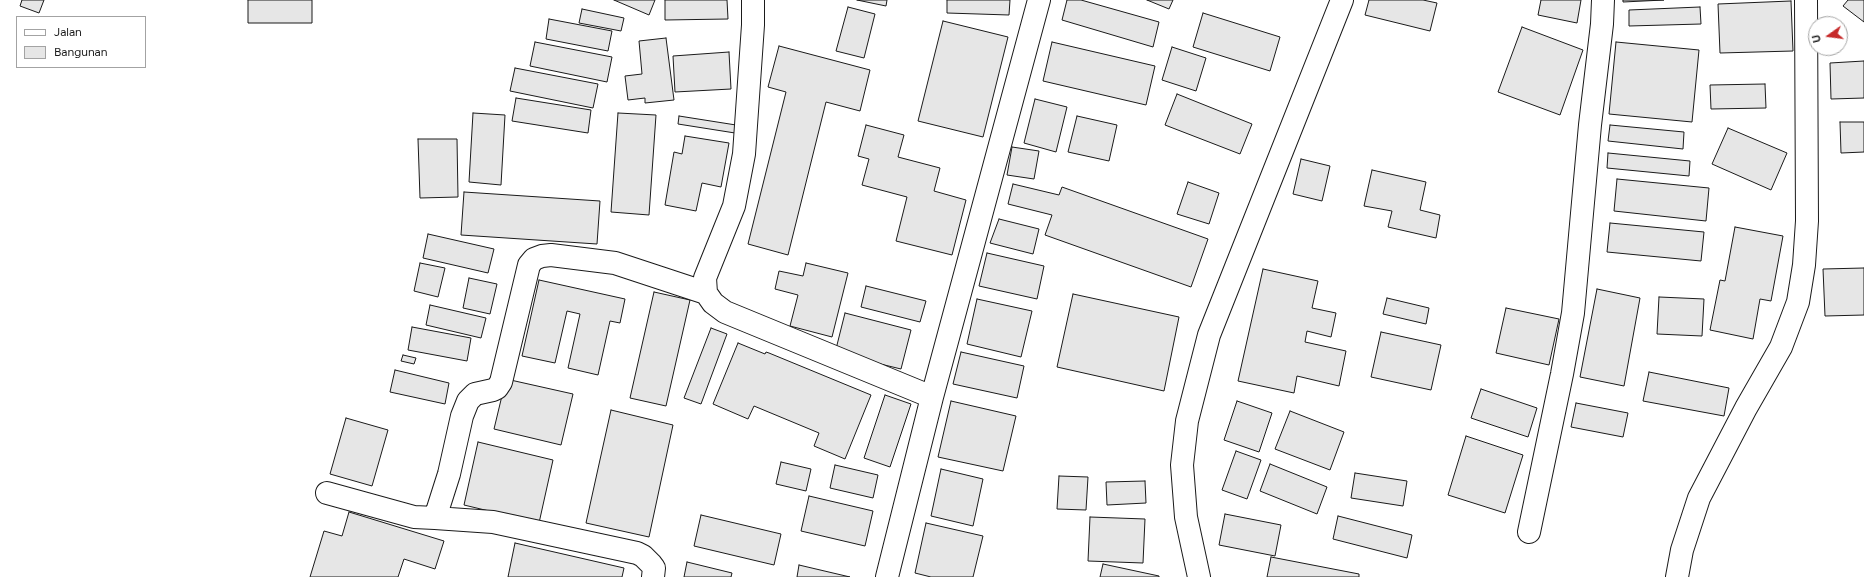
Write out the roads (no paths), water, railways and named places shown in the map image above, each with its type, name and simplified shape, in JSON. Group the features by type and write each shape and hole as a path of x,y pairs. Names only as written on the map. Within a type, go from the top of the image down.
{"street":[{"path":"752,0 753,25 744,154 734,206 705,278 706,293 713,303 725,312 932,397"},
{"path":"887,577 932,397 1039,0"},
{"path":"1199,577 1186,517 1182,465 1187,421 1192,400 1209,335 1342,0"},
{"path":"1529,532 1562,374 1573,313 1590,125 1602,24 1603,0"},
{"path":"1676,577 1682,550 1699,498 1746,408 1781,347 1798,302 1804,265 1807,221 1806,0"},
{"path":"435,518 449,474 462,416 468,402 475,394 493,390 497,388 501,382 529,265 534,259 551,255 615,263 706,293"},
{"path":"327,493 414,517 493,522 637,553 643,556 654,568 653,577"}]}
